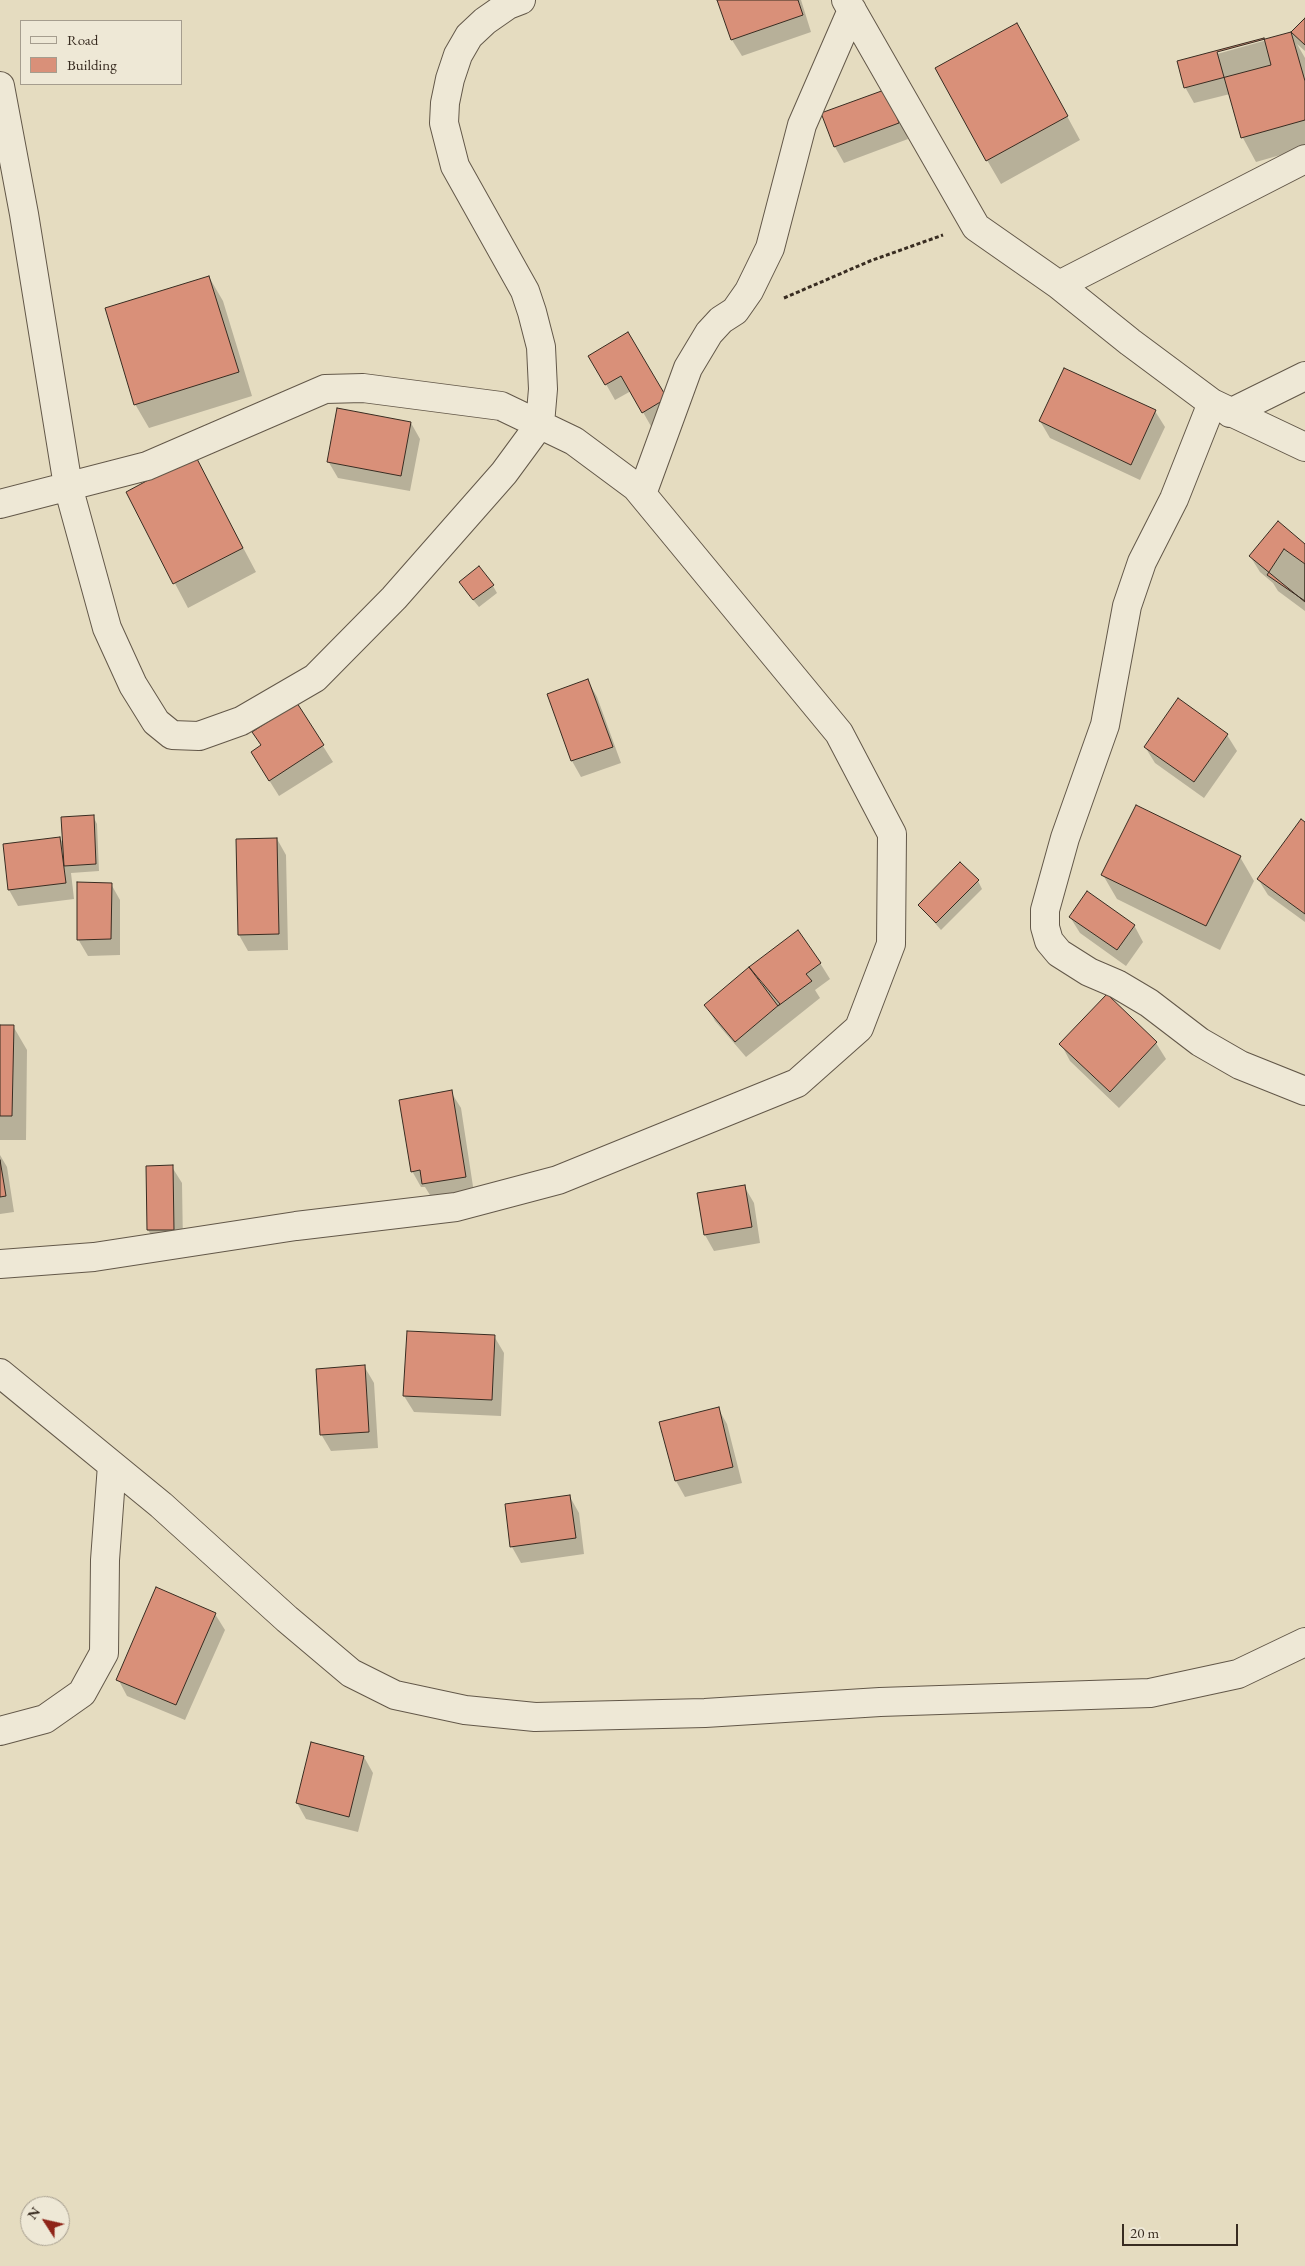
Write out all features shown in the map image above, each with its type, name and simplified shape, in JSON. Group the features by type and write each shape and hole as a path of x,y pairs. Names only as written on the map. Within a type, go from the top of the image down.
{"street":[{"path":"0,86 24,214 68,486 107,628 132,685 156,722 172,735 199,736 240,721 315,678 394,598 504,473 540,424 543,388 541,347 532,312 525,291 455,166 444,123 450,79 458,55 469,36 508,5 521,0"},
{"path":"642,494 688,368 709,334 721,320 735,311 749,291 770,248 802,125 849,5"},
{"path":"849,5 976,227 1059,285 1130,342 1221,408 1305,447"},
{"path":"1059,285 1305,159"},
{"path":"1305,376 1221,408 1142,562 1127,606 1105,725 1065,838 1045,910 1045,927 1049,941 1060,953 1089,972 1117,984 1149,1003 1200,1042 1240,1065 1305,1091"},
{"path":"0,504 147,466 325,390 363,388 500,406 574,441 607,464 642,494 839,732 892,834 891,944 859,1028 797,1083 558,1180 456,1207 296,1226 94,1257 0,1264"},
{"path":"0,1373 112,1465 351,1672 395,1695 465,1710 535,1717 655,1714 880,1702 1150,1693 1238,1674 1305,1642"},
{"path":"0,1731 45,1719 82,1693 104,1653 105,1560 112,1465"}],"path":[{"path":"735,311 796,295 870,261 947,233 976,227"}],"building":[{"path":"717,0 798,0 803,15 731,40"},
{"path":"1305,18 1305,45 1291,32"},
{"path":"1017,23 1068,116 986,161 935,68"},
{"path":"1291,32 1305,81 1305,120 1241,138 1217,52"},
{"path":"1264,38 1271,65 1184,88 1177,61"},
{"path":"887,89 899,123 834,147 821,113"},
{"path":"209,276 239,372 134,405 105,308"},
{"path":"628,332 667,398 642,413 621,376 605,385 588,356"},
{"path":"1064,368 1156,410 1131,465 1039,421"},
{"path":"337,408 411,422 401,476 327,462"},
{"path":"195,455 243,548 173,584 126,492"},
{"path":"1278,521 1305,544 1305,602 1249,556"},
{"path":"1284,549 1305,564 1305,601 1267,575"},
{"path":"479,566 494,585 473,600 459,582"},
{"path":"588,679 613,747 571,761 547,694"},
{"path":"1178,698 1228,734 1194,782 1144,747"},
{"path":"297,703 324,745 269,781 251,752 261,745 252,732"},
{"path":"1136,805 1241,856 1206,926 1101,875"},
{"path":"94,815 96,864 64,866 61,817"},
{"path":"1301,819 1305,822 1305,914 1257,879"},
{"path":"60,837 66,883 8,890 3,844"},
{"path":"277,838 279,934 238,935 236,839"},
{"path":"960,862 979,880 936,923 918,905"},
{"path":"77,882 112,883 111,939 77,940"},
{"path":"1087,891 1135,925 1117,950 1069,917"},
{"path":"798,930 821,963 806,974 812,981 778,1006 749,967"},
{"path":"749,967 780,1004 735,1042 704,1005"},
{"path":"1107,994 1157,1042 1110,1092 1059,1044"},
{"path":"0,1025 14,1025 12,1116 0,1116"},
{"path":"452,1090 466,1177 422,1184 420,1170 411,1172 399,1100"},
{"path":"0,1160 6,1196 0,1197"},
{"path":"173,1165 174,1230 147,1230 146,1166"},
{"path":"745,1185 752,1227 704,1235 697,1193"},
{"path":"407,1331 495,1335 492,1400 403,1396"},
{"path":"365,1365 369,1432 320,1435 316,1369"},
{"path":"719,1407 733,1467 675,1481 659,1422"},
{"path":"570,1495 576,1538 510,1547 505,1504"},
{"path":"156,1587 216,1613 176,1705 116,1680"},
{"path":"311,1742 364,1756 349,1817 296,1803"}]}
